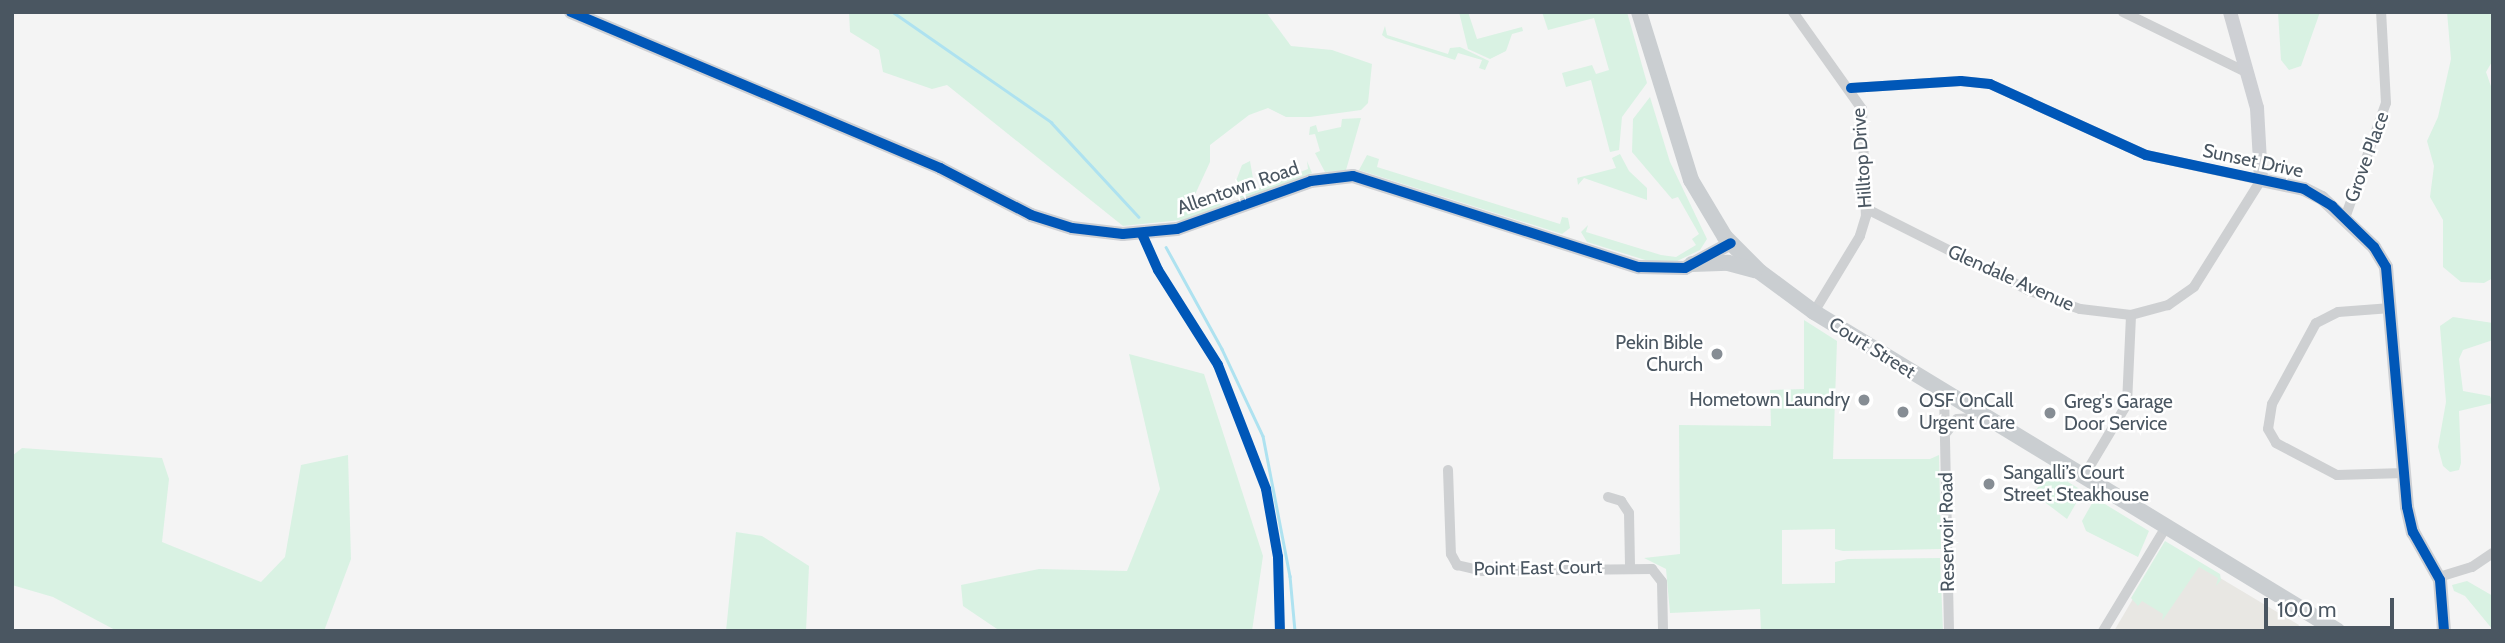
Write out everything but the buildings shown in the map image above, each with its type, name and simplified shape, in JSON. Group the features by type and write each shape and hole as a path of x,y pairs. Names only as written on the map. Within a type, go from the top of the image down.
{"main road":[{"name":"Court Street","path":"1639,12 1685,166 1731,243 1760,272 1814,312 2338,631"},
{"path":"1692,264 1728,263 1760,272"},
{"name":"Court Street","path":"2236,570 2322,631"}],"street":[{"name":"Allentown Road","path":"571,12 940,168 1031,215 1072,228 1123,234 1177,229 1311,181 1353,176 1639,267 1662,270 1692,264 1731,243"},
{"name":"Hilltop Drive","path":"1793,12 1851,88 1862,109 1867,209 1860,236 1814,312"},
{"path":"2123,12 2248,73"},
{"path":"2230,12 2248,73 2262,148 2261,180"},
{"name":"Grove Place","path":"2345,218 2386,103 2381,12"},
{"name":"Sunset Drive","path":"1851,88 1961,81 1990,84 2146,155 2310,191 2345,218 2383,260 2391,308 2404,473 2413,532 2439,577 2444,631"},
{"name":"Glendale Avenue","path":"1867,209 2030,290 2080,309 2131,315 2168,304 2194,287 2261,180"},
{"path":"2391,308 2338,312 2316,323 2272,404 2268,429 2276,443 2337,475 2404,473"},
{"path":"2084,476 2130,395 2131,315"},
{"name":"Reservoir Road","path":"1944,392 1949,631"},
{"path":"1945,434 1958,419 1988,418"},
{"name":"Point East Court","path":"1448,470 1451,554 1461,567 1630,566 1652,569 1660,578 1663,631"},
{"path":"1608,497 1621,501 1629,513 1630,566"},
{"path":"2103,631 2166,527"},
{"path":"2439,577 2483,562 2493,553"}],"shaded area":[{"path":"2195,563 2299,625 2296,631 2114,631 2137,592"}],"green space":[{"path":"849,12 1266,12 1291,46 1332,50 1372,64 1368,103 1361,110 1310,117 1286,117 1268,108 1249,115 1210,145 1210,162 1192,201 1202,206 1217,201 1222,206 1191,219 1123,226 947,85 932,89 883,72 879,50 850,32"},
{"path":"1459,12 1468,12 1477,39 1522,27 1523,31 1512,34 1506,51 1490,59 1468,49"},
{"path":"1542,12 1627,12 1647,83 1622,117 1619,150 1610,152 1591,80 1566,87 1562,73 1592,65 1596,74 1609,70 1594,18 1548,30"},
{"path":"2278,12 2320,12 2301,66 2289,70 2281,60"},
{"path":"2447,12 2493,12 2493,60 2486,72 2493,92 2493,278 2484,283 2461,282 2443,267 2443,220 2430,197 2434,166 2427,141 2438,117 2451,59"},
{"path":"1385,26 1387,35 1448,54 1450,48 1460,47 1489,61 1485,70 1479,68 1482,60 1458,53 1455,60 1386,38 1382,35"},
{"path":"1650,97 1670,162 1707,239 1700,250 1673,263 1655,263 1587,242 1581,232 1588,225 1586,232 1676,257 1696,245 1692,239 1699,234 1678,197 1672,199 1632,152 1633,119"},
{"path":"1361,118 1346,170 1325,172 1315,153 1320,151 1315,134 1309,135 1310,127 1316,125 1318,132 1341,127 1342,119"},
{"path":"1620,154 1629,171 1647,188 1647,200 1584,178 1578,185 1577,178 1616,168 1612,158"},
{"path":"1367,155 1379,159 1377,167 1560,224 1562,217 1568,218 1570,228 1562,234 1359,170"},
{"path":"1250,161 1255,190 1308,169 1307,161 1312,173 1242,200 1233,189 1242,165"},
{"path":"2453,317 2493,323 2493,340 2463,350 2459,359 2463,391 2490,396 2493,403 2459,411 2461,463 2459,470 2450,472 2443,466 2438,447 2446,402 2440,326"},
{"path":"1804,320 1837,341 1833,459 1930,459 1939,455 1941,549 1843,551 1835,549 1835,529 1782,530 1782,584 1835,583 1835,562 1848,559 1940,558 1943,631 1761,631 1760,609 1670,613 1666,569 1644,558 1680,554 1679,425 1771,426 1770,390 1804,389"},
{"path":"1129,354 1204,374 1263,556 1252,631 1000,631 963,606 961,585 1039,569 1127,571 1160,489"},
{"path":"22,448 162,458 169,479 162,542 261,582 285,557 301,465 348,455 351,559 324,631 117,631 53,597 12,585 12,456"},
{"path":"2048,470 2083,491 2067,519 2034,494"},
{"path":"2095,498 2149,531 2138,557 2086,531 2082,521"},
{"path":"736,532 762,536 809,566 806,631 726,631"},
{"path":"2165,541 2220,574 2221,580 2216,586 2218,578 2199,567 2162,621 2163,614 2142,601 2138,606 2131,598"},
{"path":"2467,581 2493,596 2493,630 2465,596 2454,591 2452,585"}],"waterway":[{"path":"893,12 1051,122 1139,217"},
{"path":"1166,247 1222,349 1263,436 1290,576 1295,631"}],"cycle path":[{"path":"571,12 940,168 1031,215 1072,228 1123,234 1177,229 1311,181 1353,176 1639,267 1685,268 1731,243"},
{"path":"1851,88 1961,81 1990,84 2146,155 2304,189 2332,206 2374,247 2386,267 2407,507 2413,532 2440,580 2444,631"},
{"path":"1142,234 1158,270 1218,365 1266,489 1278,557 1280,631"}],"place":[{"name":"Pekin Bible Church","path":"1717,354"},
{"name":"Hometown Laundry","path":"1864,400"},
{"name":"OSF OnCall Urgent Care","path":"1903,412"},
{"name":"Greg's Garage Door Service","path":"2050,413"},
{"name":"Sangalli’s Court Street Steakhouse","path":"1989,484"}]}
